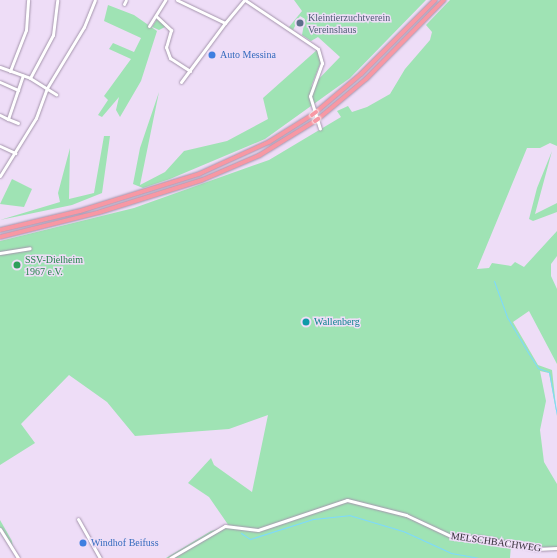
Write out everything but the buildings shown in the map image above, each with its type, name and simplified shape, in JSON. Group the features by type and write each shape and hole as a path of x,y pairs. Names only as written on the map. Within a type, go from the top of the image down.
{"highway":[{"path":"0,230 80,212 199,174 264,145 314,113 361,74 435,0"},
{"path":"0,237 81,218 195,183 260,155 317,120 366,79 444,0"}],"street":[{"path":"10,70 26,30 28,0"},
{"path":"30,78 53,35 57,0"},
{"path":"0,176 1,170 16,153 36,118 47,88 84,27 95,0"},
{"path":"124,4 126,0"},
{"path":"149,26 165,0"},
{"path":"177,0 225,23"},
{"path":"181,82 190,72 225,23 245,0 318,49 322,62 310,96 320,129"},
{"path":"156,16 171,30 166,47 170,58 190,72"},
{"path":"0,67 30,78 56,94"},
{"path":"8,119 23,75"},
{"path":"0,82 18,90"},
{"path":"0,115 18,123"},
{"path":"0,146 16,153"},
{"path":"0,254 30,248"},
{"name":"MELSCHBACHWEG","path":"170,558 226,526 258,530 347,500 406,515 453,537 479,537 537,549 557,548"},
{"path":"78,519 100,558"},
{"path":"0,529 18,558"}],"green space":[{"path":"294,0 426,0 350,78 265,139 170,179 143,188 133,184 140,148 159,92 140,185 165,172 184,151 227,141 268,119 263,98 318,49 322,59 311,87 340,57 318,37 311,41 302,35 305,19 300,16 293,30 289,27 302,11"},
{"path":"450,0 557,0 557,146 550,143 540,148 527,148 477,269 489,268 492,263 511,266 515,262 524,267 557,231 557,256 551,264 551,276 557,289 557,364 529,311 513,322 538,365 552,370 557,416 549,373 540,371 546,401 540,430 544,462 557,484 557,548 511,545 510,558 166,558 211,531 229,526 209,497 188,483 211,458 214,465 252,492 268,415 229,429 135,436 107,402 69,375 21,424 35,443 0,465 0,241 134,208 269,160 341,117 337,111 348,106 352,112 367,107 390,94 405,69 430,40 432,32 426,25"},
{"path":"108,5 134,15 157,31 141,81 120,117 116,110 119,97 102,117 98,115 108,100 104,96 131,59 109,49 113,43 134,52 141,38 104,21"},
{"path":"157,19 167,26 159,30 152,27"},
{"path":"104,136 110,136 102,193 72,205 0,220 60,202 58,193 70,148 69,199 94,193"},
{"path":"552,151 535,214 557,203 557,212 533,221 529,219 537,188"},
{"path":"12,179 32,189 24,207 0,204"},
{"path":"0,520 12,541 13,548 0,527"}],"waterway":[{"path":"494,281 507,317 529,354 538,368 549,372 557,415"},
{"path":"241,533 250,539 313,519 349,515 403,531 451,553 478,558"}],"place":[{"name":"Kleintierzuchtverein Vereinshaus","path":"300,23"},
{"name":"Auto Messina","path":"212,55"},
{"name":"SSV-Dielheim 1967 e.V.","path":"17,265"},
{"name":"Wallenberg","path":"306,322"},
{"name":"Windhof Beifuss","path":"83,543"}]}
